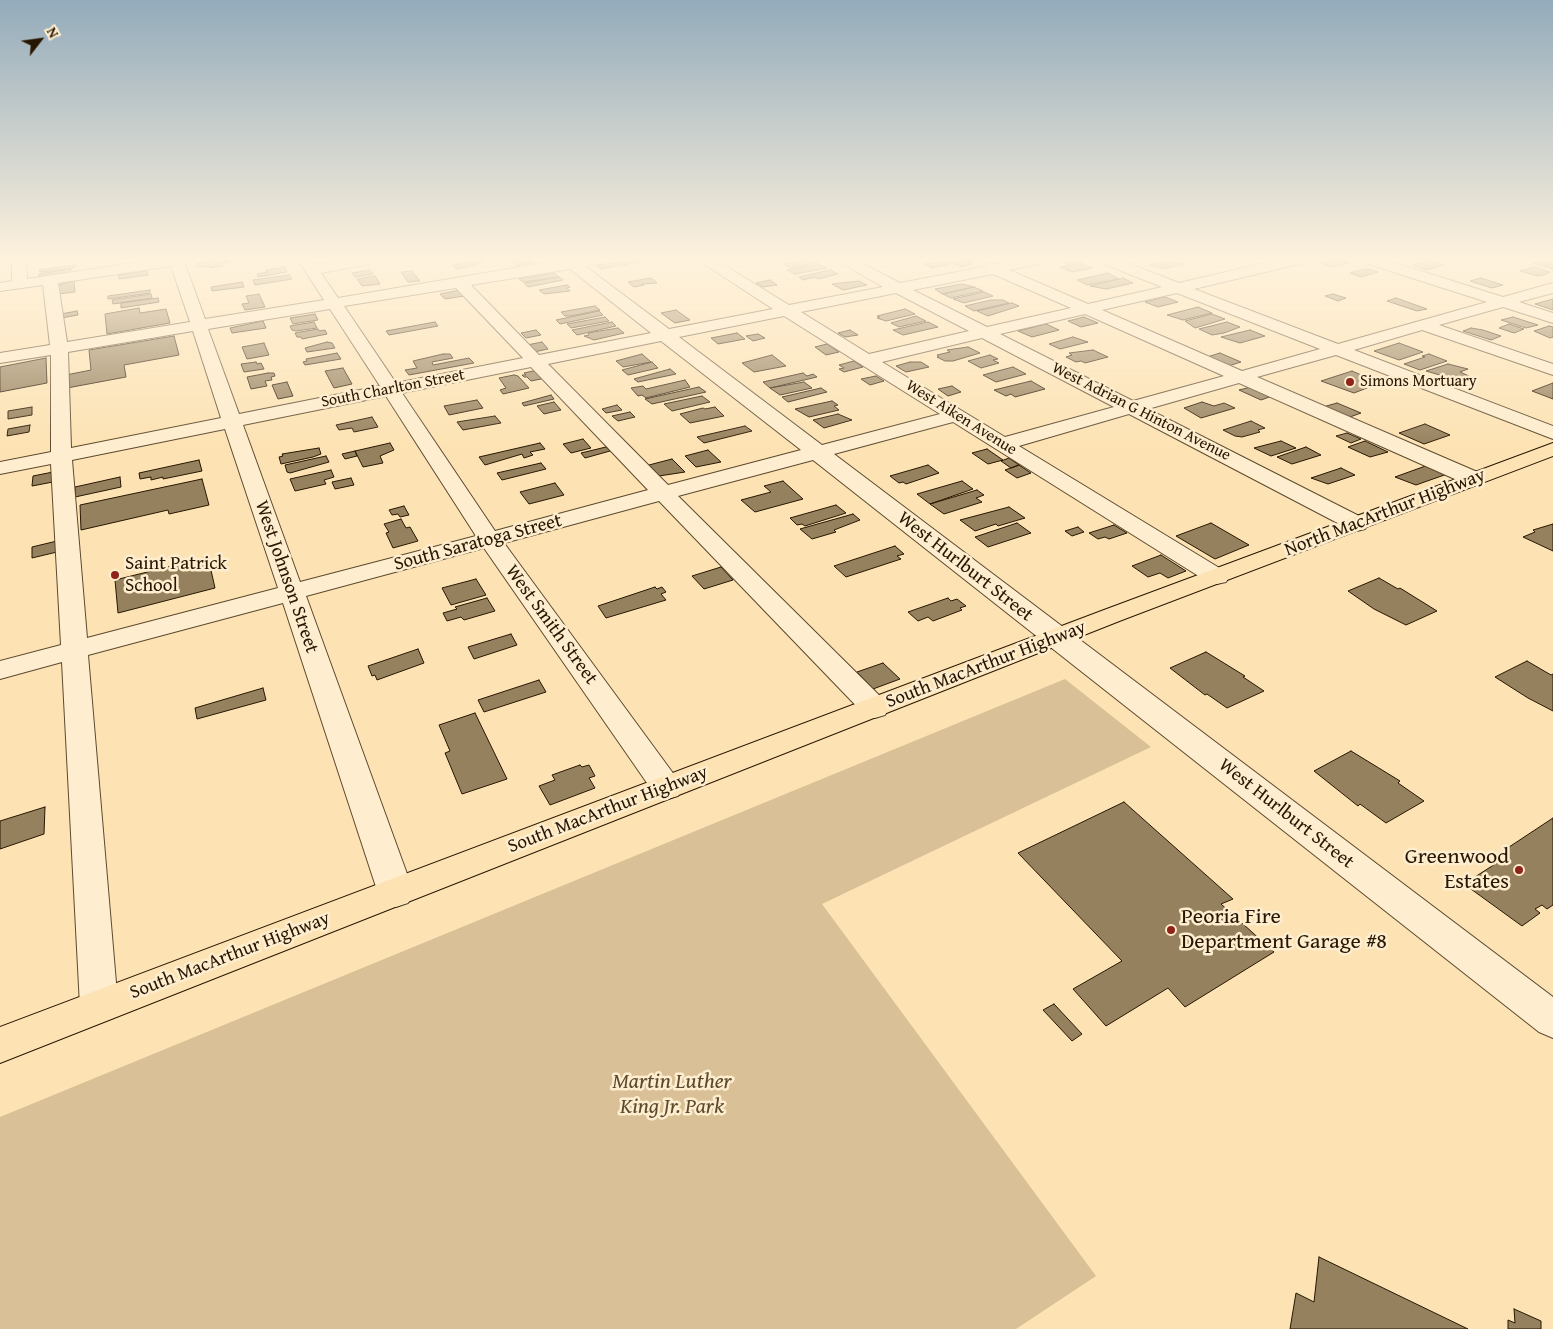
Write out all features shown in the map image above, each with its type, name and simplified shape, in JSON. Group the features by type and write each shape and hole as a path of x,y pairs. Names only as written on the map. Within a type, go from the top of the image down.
{"main road":[{"name":"North MacArthur Highway","path":"1217,577 1553,449"},
{"name":"South MacArthur Highway","path":"0,1045 1217,577"}],"street":[{"path":"56,322 59,348 61,456 100,1006"},
{"name":"West Johnson Street","path":"198,322 396,893"},
{"path":"0,358 217,322"},
{"name":"West Smith Street","path":"347,322 490,540 666,788"},
{"path":"497,322 875,708"},
{"name":"West Hurlburt Street","path":"649,322 1553,1020"},
{"name":"South Charlton Street","path":"0,468 727,322"},
{"name":"West Aiken Avenue","path":"805,322 1217,577"},
{"name":"West Adrian G Hinton Avenue","path":"965,322 1357,524"},
{"path":"867,360 1028,322"},
{"path":"1114,322 1474,479"},
{"path":"1264,322 1553,433"},
{"path":"1003,444 1436,322"},
{"path":"1422,326 1553,370"},
{"name":"South Saratoga Street","path":"0,670 957,415"}],"green space":[{"name":"Martin Luther King Jr. Park","path":"1065,679 1151,747 822,904 1096,1276 1016,1329 0,1329 0,1117"}],"building":[{"path":"106,322 170,323 107,334"},
{"path":"263,322 266,328 232,333 230,328"},
{"path":"314,322 317,328 296,331 292,330 290,326"},
{"path":"435,322 438,326 389,335 386,331"},
{"path":"578,322 603,322 571,328 567,324"},
{"path":"612,322 616,326 577,335 572,330"},
{"path":"895,322 921,322 899,327 891,323"},
{"path":"928,322 938,327 903,335 893,330"},
{"path":"1070,322 1098,323 1081,327"},
{"path":"1186,322 1215,322 1195,328"},
{"path":"1227,322 1240,327 1212,335 1199,329"},
{"path":"1507,322 1529,322 1538,325 1526,328"},
{"path":"1046,324 1059,330 1032,337 1018,331"},
{"path":"1509,324 1524,329 1514,333 1499,328"},
{"path":"1549,326 1553,327 1553,337 1550,338 1534,331"},
{"path":"618,328 624,333 594,340 584,336 589,335 588,333"},
{"path":"1471,328 1501,336 1491,340 1463,331"},
{"path":"318,329 319,331 325,330 327,334 302,339 297,337 295,333"},
{"path":"536,330 541,335 526,338 521,333"},
{"path":"850,330 858,335 845,337 838,333"},
{"path":"1250,330 1265,336 1240,343 1221,337"},
{"path":"737,333 745,339 718,344 711,338"},
{"path":"758,334 765,338 753,341 746,336"},
{"path":"174,336 179,355 124,365 126,377 67,388 66,375 91,370 89,350"},
{"path":"1073,337 1088,342 1060,349 1049,344"},
{"path":"327,342 332,343 335,348 307,352 305,348"},
{"path":"542,342 548,349 534,352 527,345"},
{"path":"264,343 269,355 247,359 242,347"},
{"path":"1399,343 1423,352 1399,360 1374,351"},
{"path":"827,344 839,352 826,355 815,347"},
{"path":"968,347 980,353 953,361 945,361 937,357 939,357 937,355 950,352 947,350"},
{"path":"1093,350 1108,357 1085,363 1081,361 1076,362 1066,357 1072,355 1069,353"},
{"path":"337,353 341,359 305,365 303,362 307,361 306,359"},
{"path":"1220,353 1241,362 1225,367 1204,358"},
{"path":"450,354 453,358 432,362 433,365 469,358 474,363 409,375 405,370 417,368 413,361"},
{"path":"642,354 651,362 623,367 616,361"},
{"path":"1429,354 1447,361 1420,370 1404,364 1425,357 1422,356"},
{"path":"772,355 786,366 754,372 742,363"},
{"path":"990,355 998,359 993,360 999,363 981,368 968,361"},
{"path":"46,358 47,383 0,392 0,367"},
{"path":"854,361 863,367 844,372 839,369 844,368 839,365"},
{"path":"256,362 257,364 261,363 264,369 244,372 241,364"},
{"path":"652,362 658,368 628,375 622,370"},
{"path":"910,362 921,362 929,367 906,372 896,366"},
{"path":"1448,364 1468,369 1460,372 1469,376 1457,380 1426,371"},
{"path":"1013,367 1026,374 996,382 983,375"},
{"path":"343,368 352,384 334,388 325,371"},
{"path":"670,369 676,374 638,382 634,379"},
{"path":"538,370 546,378 531,381 522,375 526,375 524,373"},
{"name":"Simons Mortuary","path":"1352,371 1380,383 1354,393 1321,381"},
{"path":"274,373 275,376 271,377 272,380 265,381 267,386 251,389 247,377"},
{"path":"803,373 807,376 813,374 817,377 770,388 763,382"},
{"path":"518,376 529,388 503,394 500,390 506,388 499,378"},
{"path":"876,376 884,381 870,385 861,379"},
{"path":"685,380 690,387 646,398 642,395 638,396 631,388 643,386 646,389"},
{"path":"1031,381 1045,389 1015,397 1011,394 1006,396 994,390"},
{"path":"287,382 293,396 278,399 272,385"},
{"path":"804,382 812,388 780,395 770,388"},
{"path":"1553,383 1553,399 1532,391"},
{"path":"952,386 961,392 948,396 938,389"},
{"path":"699,387 706,392 652,404 645,399"},
{"path":"1251,387 1272,396 1261,400 1239,390"},
{"path":"821,388 827,392 788,402 782,397"},
{"path":"551,395 554,399 524,406 522,403"},
{"path":"702,396 710,402 672,411 664,404"},
{"path":"477,400 483,408 449,415 444,406"},
{"path":"832,401 838,405 834,406 839,410 809,417 795,409"},
{"path":"554,402 561,410 544,414 537,406"},
{"path":"1202,402 1214,406 1224,403 1235,408 1201,418 1184,408"},
{"path":"1337,403 1361,413 1347,418 1323,407"},
{"path":"617,405 622,410 606,413 602,409"},
{"path":"32,407 32,415 8,419 8,411"},
{"path":"715,407 724,416 690,423 680,414 703,408"},
{"path":"630,412 635,417 618,421 612,416"},
{"path":"838,414 852,420 824,428 813,420"},
{"path":"495,416 501,423 463,430 457,422"},
{"path":"372,417 378,427 354,432 352,428 339,430 336,425"},
{"path":"1251,421 1265,428 1258,430 1260,432 1242,437 1223,430"},
{"path":"1425,424 1450,435 1424,444 1399,433"},
{"path":"30,425 29,432 7,436 8,429"},
{"path":"745,426 752,431 704,443 697,437"},
{"path":"1347,433 1361,439 1351,443 1336,436"},
{"path":"583,439 591,448 571,453 563,444"},
{"path":"1281,441 1296,448 1271,456 1254,448"},
{"path":"1365,441 1388,452 1370,457 1348,447"},
{"path":"390,443 394,450 380,456 383,463 363,467 355,451"},
{"path":"540,443 545,449 530,452 533,455 524,458 522,454 485,465 479,457"},
{"path":"606,447 610,451 585,458 581,453"},
{"path":"1306,447 1321,455 1292,464 1277,457"},
{"path":"319,448 321,454 281,464 279,457 283,456 282,454"},
{"path":"987,449 1003,460 988,464 972,453"},
{"path":"708,450 721,462 696,467 685,456"},
{"path":"355,451 357,456 345,459 342,454"},
{"path":"326,456 329,462 290,473 287,472 285,465"},
{"path":"1009,458 1019,465 1011,468 1001,461"},
{"path":"672,459 685,472 659,476 649,465"},
{"path":"199,460 202,471 163,479 163,477 151,480 151,477 140,479 139,473"},
{"path":"541,463 546,469 502,480 497,473"},
{"path":"1431,464 1450,473 1416,485 1395,477"},
{"path":"928,465 939,473 906,484 903,482 899,483 890,476"},
{"path":"1019,465 1031,473 1017,478 1005,470"},
{"path":"1341,468 1355,475 1328,484 1311,478"},
{"path":"331,470 334,477 324,480 326,484 295,491 290,479"},
{"path":"53,472 53,482 32,486 33,476"},
{"path":"120,477 121,487 75,497 75,487"},
{"path":"351,478 354,485 335,489 332,482"},
{"path":"202,479 209,505 169,514 168,510 81,530 80,505"},
{"path":"783,481 803,499 755,512 741,500 771,492 764,486"},
{"path":"962,481 973,489 930,504 917,494"},
{"path":"555,483 564,495 529,504 520,492"},
{"path":"977,490 984,495 976,498 982,502 944,514 930,504"},
{"path":"836,505 846,513 805,526 802,524 797,525 790,518"},
{"path":"404,506 409,515 400,517 398,514 392,515 389,510"},
{"path":"1009,507 1025,518 975,531 960,520"},
{"path":"853,514 860,520 834,530 836,532 812,539 800,529"},
{"path":"401,519 406,528 410,527 418,541 393,548 386,533 389,532 384,524"},
{"path":"1017,523 1031,533 988,547 975,537"},
{"path":"1211,523 1249,545 1215,559 1176,536"},
{"path":"1553,524 1553,551 1523,537 1535,532 1533,530"},
{"path":"1114,525 1127,533 1109,539 1105,537 1098,539 1089,533"},
{"path":"1078,527 1084,532 1072,536 1065,531"},
{"path":"57,541 57,552 32,558 32,547"},
{"path":"895,546 904,554 897,556 901,559 846,577 834,566"},
{"path":"1161,555 1186,571 1168,578 1160,573 1148,577 1132,566"},
{"path":"208,557 215,588 118,613 115,580"},
{"path":"721,567 733,580 704,589 692,576"},
{"path":"1379,578 1398,589 1400,588 1437,611 1406,625 1374,609 1348,591"},
{"path":"476,579 486,595 451,605 442,588"},
{"path":"655,587 657,589 662,587 666,592 661,594 666,600 606,618 598,606"},
{"path":"487,598 495,611 464,620 461,617 447,621 443,613 457,609 455,607"},
{"path":"948,598 951,601 957,599 966,606 960,608 962,610 933,621 928,617 918,621 908,612"},
{"path":"511,634 517,645 474,659 468,647"},
{"path":"418,649 424,663 377,680 375,675 372,676 368,666"},
{"path":"1206,652 1245,676 1243,677 1264,691 1227,708 1207,694 1205,695 1170,668"},
{"path":"1527,661 1551,675 1553,674 1553,711 1495,677"},
{"path":"883,663 900,679 873,689 857,672"},
{"path":"539,680 546,692 484,712 478,700"},
{"path":"263,688 266,700 197,719 195,708"},
{"path":"475,713 507,779 462,794 445,753 450,751 439,725"},
{"path":"1351,751 1400,781 1398,783 1424,801 1386,823 1360,804 1358,806 1314,771"},
{"path":"580,765 582,767 589,765 595,776 589,778 595,788 550,805 539,786 555,780 552,775"},
{"name":"Peoria Fire Department Garage #8","path":"1124,802 1233,899 1221,904 1274,952 1185,1007 1168,988 1106,1026 1073,989 1122,961 1018,853"},
{"path":"45,807 44,834 0,849 0,821"},
{"name":"Greenwood Estates","path":"1553,818 1553,905 1547,909 1542,905 1535,909 1540,913 1522,926 1464,884 1506,857 1500,853"},
{"path":"1054,1004 1082,1034 1072,1041 1043,1010"},
{"path":"1319,1257 1468,1329 1290,1329 1296,1293 1314,1302"},
{"path":"1514,1309 1541,1321 1541,1329 1508,1329 1508,1320 1515,1323"}],"place":[{"name":"Simons Mortuary","path":"1350,382"},
{"name":"Saint Patrick School","path":"115,575"},
{"name":"Greenwood Estates","path":"1519,870"},
{"name":"Peoria Fire Department Garage #8","path":"1171,930"}]}
